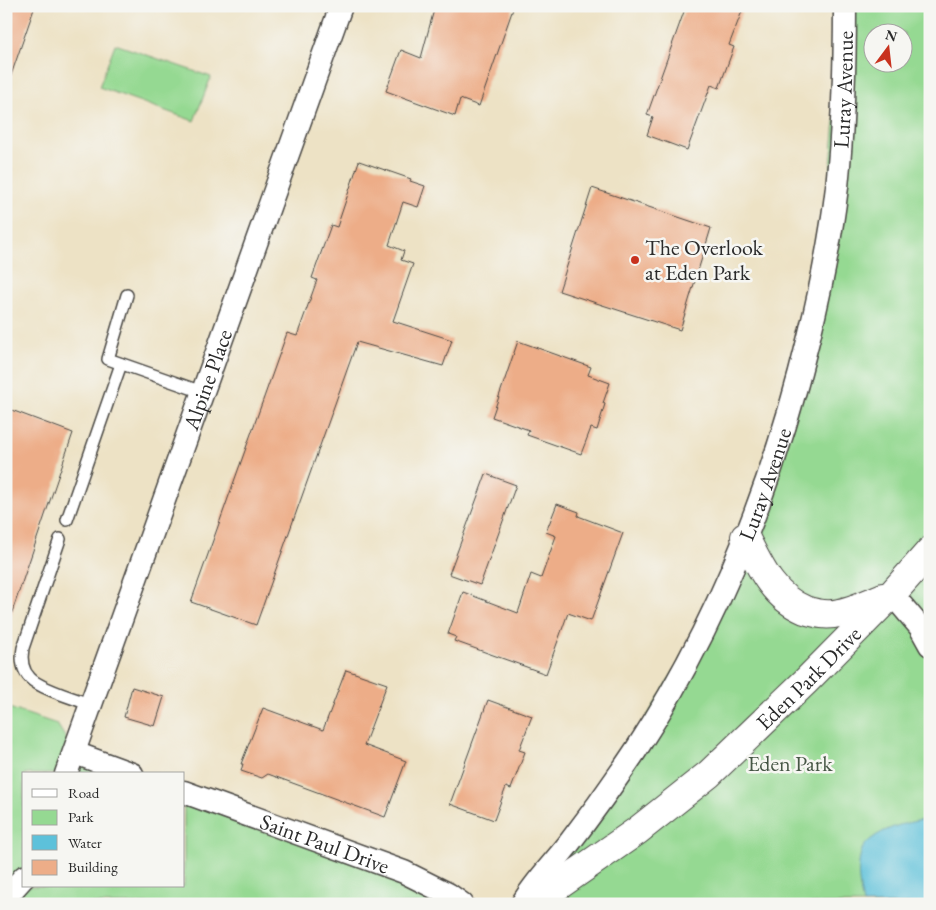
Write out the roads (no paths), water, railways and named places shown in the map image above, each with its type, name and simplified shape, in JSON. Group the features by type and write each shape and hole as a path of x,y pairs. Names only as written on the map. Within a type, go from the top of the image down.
{"street":[{"name":"Alpine Place","path":"75,753 341,6"},
{"name":"Luray Avenue","path":"522,904 579,831 642,740 688,661 724,587 764,491 796,392 820,291 836,189 845,86 845,6"},
{"path":"745,537 760,569 776,591 793,605 815,614 839,613 892,594 920,627 930,645"},
{"name":"Eden Park Drive","path":"532,904 637,831 709,774 805,682 892,594 930,551"},
{"path":"67,772 75,753 127,772"},
{"name":"Saint Paul Drive","path":"185,792 404,872 448,894 462,904"},
{"path":"6,897 22,879"}],"lane":[{"path":"127,295 108,359 202,392"},
{"path":"67,520 121,364"},
{"path":"60,539 21,659 29,678 41,686 92,705"}],"water":[{"path":"924,820 930,821 930,904 863,904 859,870 860,855 864,846 876,835 884,831"}],"place":[{"name":"The Overlook at Eden Park","path":"635,260"}],"park label":[{"name":"Eden Park","path":"790,763"}]}
